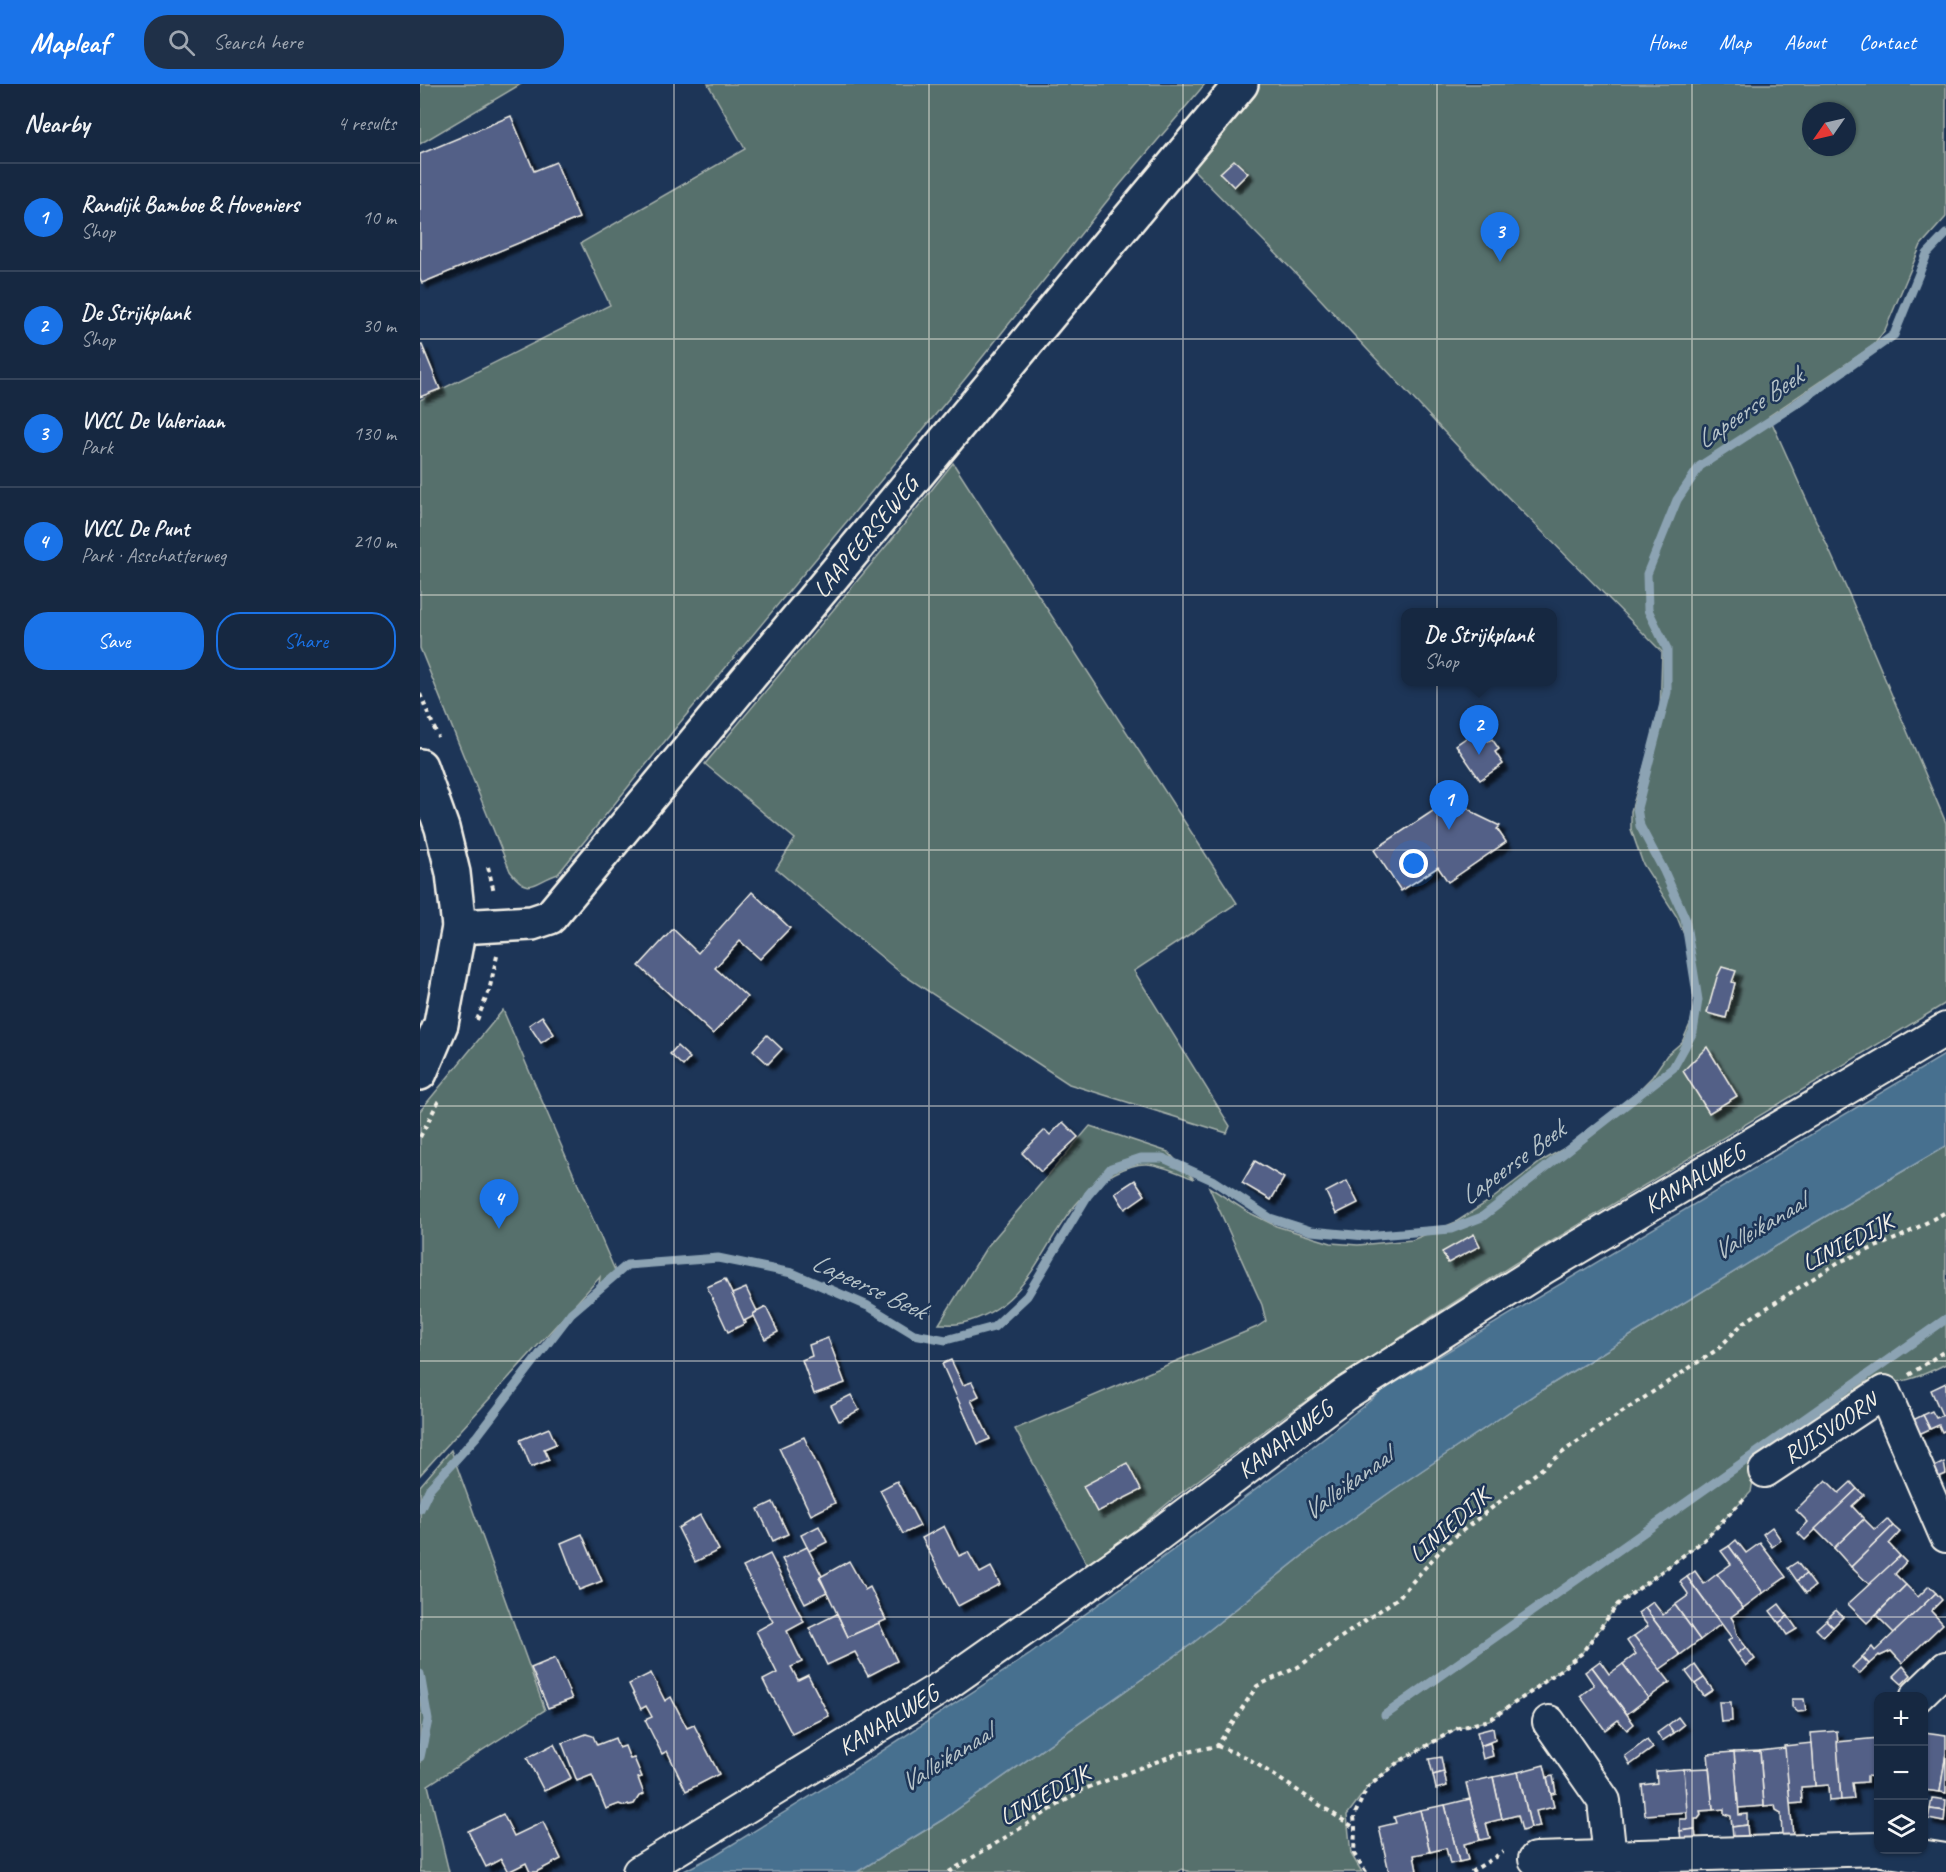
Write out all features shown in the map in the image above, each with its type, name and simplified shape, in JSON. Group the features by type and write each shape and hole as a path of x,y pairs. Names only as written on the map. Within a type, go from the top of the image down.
{"street":[{"name":"LAAPEERSEWEG","path":"459,927 532,923 550,917 1241,84"},
{"path":"420,766 442,828 453,873 459,927 441,1024 420,1073"},
{"name":"KANAALWEG","path":"639,1872 942,1687 1150,1541 1355,1388 1543,1269 1946,1029"},
{"name":"RUISVOORN","path":"1765,1472 1884,1392 1946,1536"},
{"path":"1921,1692 1946,1668"},
{"path":"1550,1722 1604,1801 1610,1858"},
{"path":"1534,1859 1874,1852"},
{"path":"1895,1854 1946,1860"}],"path":[{"name":"LINIEDIJK","path":"950,1872 1084,1789 1177,1754 1217,1746 1257,1686 1298,1667 1398,1598 1448,1542 1571,1446 1718,1349 1743,1323 1839,1262 1900,1236 1946,1212"},
{"path":"1884,1392 1946,1350"},
{"path":"1366,1872 1354,1854 1353,1816 1367,1788 1397,1763 1456,1729 1489,1720 1581,1654 1618,1604 1704,1540 1751,1492 1765,1472"},
{"path":"1217,1746 1246,1757 1355,1828"}],"green space":[{"path":"420,84 521,84 420,144"},
{"path":"708,84 1205,84 1119,186 965,379 678,725 558,874 528,886 510,871 420,648 420,400 610,305 581,243 745,149"},
{"path":"1259,84 1946,84 1946,217 1921,245 1885,330 1874,345 1769,416 1852,601 1946,823 1946,1003 1514,1264 1433,1316 1291,1411 1173,1499 1122,1541 1087,1564 1015,1429 1257,1327 1266,1321 1262,1305 1209,1187 1248,1212 1276,1226 1331,1243 1358,1245 1412,1240 1456,1222 1492,1199 1542,1161 1584,1137 1621,1108 1652,1077 1667,1055 1682,1042 1691,1022 1694,1007 1696,987 1694,967 1687,942 1677,917 1643,864 1631,829 1631,811 1660,713 1662,652 1463,452 1310,288 1190,166"},
{"path":"953,463 1237,903 1134,971 1230,1126 1227,1133 1069,1084 902,974 776,869 795,839 705,764"},
{"path":"503,1010 616,1273 598,1290 600,1277 420,1475 420,1111"},
{"path":"1090,1126 1168,1152 1194,1179 1150,1164 1133,1166 1115,1173 1091,1189 1073,1209 1028,1276 1011,1296 990,1313 959,1324 939,1324 986,1248"},
{"path":"1946,1146 1946,1364 1908,1380 1888,1383 1867,1381 1756,1463 1751,1492 1704,1540 1618,1604 1581,1654 1489,1720 1456,1729 1397,1763 1367,1788 1347,1815 1351,1854 1362,1872 1190,1872 1182,1869 1177,1872 857,1872 942,1820 1193,1643 1321,1541 1537,1393 1804,1229"},
{"path":"451,1450 545,1710 428,1785 449,1872 420,1872 420,1486"}],"water":[{"name":"Valleikanaal","path":"1946,1054 1946,1146 1804,1229 1537,1393 1321,1541 1193,1643 942,1820 857,1872 682,1872 715,1855 853,1770 1029,1655 1292,1463 1386,1388"}],"building":[{"path":"511,116 534,171 556,162 579,218 422,283 420,278 420,154"},
{"path":"1234,160 1248,173 1234,187 1220,173"},
{"path":"420,345 422,345 440,389 420,397"},
{"path":"1479,729 1488,741 1492,739 1499,749 1495,752 1503,764 1480,780 1456,745"},
{"path":"1454,797 1477,815 1500,826 1497,829 1506,842 1448,882 1438,867 1401,891 1374,850"},
{"path":"752,892 790,928 760,959 740,941 715,968 747,997 713,1034 639,966 673,929 698,953"},
{"path":"1722,967 1736,971 1726,1018 1707,1013"},
{"path":"542,1016 554,1034 541,1043 529,1025"},
{"path":"767,1035 782,1049 768,1064 753,1050"},
{"path":"677,1046 690,1058 683,1066 670,1054"},
{"path":"1707,1047 1737,1096 1709,1113 1683,1071"},
{"path":"1063,1122 1078,1137 1041,1172 1022,1153 1045,1130 1050,1135"},
{"path":"1255,1161 1284,1178 1271,1200 1242,1183"},
{"path":"1135,1180 1145,1195 1125,1209 1115,1193"},
{"path":"1347,1181 1358,1203 1336,1214 1326,1192"},
{"path":"1474,1234 1480,1246 1448,1263 1442,1252"},
{"path":"725,1279 746,1323 728,1332 707,1287"},
{"path":"746,1288 757,1311 753,1314 754,1316 744,1321 732,1294"},
{"path":"766,1307 778,1332 765,1339 753,1314"},
{"path":"828,1338 845,1383 814,1394 802,1360 812,1356 809,1345"},
{"path":"951,1360 963,1385 972,1382 979,1396 971,1400 990,1439 978,1444 942,1364"},
{"path":"1946,1383 1946,1414 1942,1415 1931,1390"},
{"path":"851,1395 859,1410 839,1421 831,1405"},
{"path":"1932,1411 1936,1418 1946,1414 1946,1430 1942,1432 1939,1425 1930,1429 1923,1415"},
{"path":"1923,1415 1930,1429 1919,1434 1913,1420"},
{"path":"549,1428 556,1444 544,1449 549,1460 531,1467 520,1440"},
{"path":"804,1437 835,1503 811,1515 779,1448"},
{"path":"1944,1462 1946,1474 1939,1477 1934,1467"},
{"path":"1127,1463 1141,1490 1097,1512 1083,1486"},
{"path":"1826,1480 1839,1493 1851,1482 1857,1489 1805,1540 1798,1533 1808,1522 1796,1510"},
{"path":"897,1481 920,1526 903,1534 880,1490"},
{"path":"1857,1489 1864,1495 1852,1506 1864,1519 1834,1548 1815,1529"},
{"path":"773,1502 788,1534 773,1541 758,1509"},
{"path":"700,1515 719,1550 695,1562 678,1528"},
{"path":"1864,1519 1875,1530 1887,1519 1893,1526 1851,1567 1834,1548"},
{"path":"819,1526 827,1542 809,1551 801,1535"},
{"path":"944,1526 959,1556 968,1552 980,1573 991,1567 1000,1584 958,1606 922,1538"},
{"path":"1893,1526 1900,1532 1889,1544 1900,1556 1870,1585 1851,1567"},
{"path":"1772,1527 1781,1540 1772,1547 1763,1534"},
{"path":"582,1534 602,1581 579,1590 561,1543"},
{"path":"1736,1540 1746,1553 1760,1543 1786,1577 1763,1593 1729,1546"},
{"path":"1729,1546 1763,1593 1743,1608 1717,1574 1731,1564 1721,1551"},
{"path":"807,1547 822,1576 819,1578 827,1592 805,1603 782,1559"},
{"path":"770,1554 804,1622 787,1631 802,1662 791,1667 798,1680 808,1675 829,1716 792,1734 763,1680 777,1673 756,1631 773,1622 743,1567"},
{"path":"1900,1556 1906,1562 1895,1574 1906,1585 1867,1623 1848,1604"},
{"path":"849,1561 865,1590 870,1587 886,1620 848,1637 820,1577"},
{"path":"1797,1562 1806,1574 1797,1581 1788,1568"},
{"path":"1695,1571 1704,1584 1717,1574 1743,1608 1731,1617 1737,1635 1746,1647 1737,1654 1728,1641 1732,1638 1687,1577"},
{"path":"1806,1574 1815,1586 1806,1593 1797,1581"},
{"path":"1687,1577 1721,1624 1700,1640 1675,1605 1689,1595 1680,1582"},
{"path":"1906,1585 1918,1597 1929,1586 1936,1593 1894,1633 1876,1615"},
{"path":"1936,1593 1942,1600 1931,1611 1943,1624 1902,1663 1891,1651 1879,1655 1869,1664 1862,1657 1872,1647 1875,1651"},
{"path":"1653,1602 1663,1615 1675,1605 1700,1640 1680,1655 1645,1608"},
{"path":"1779,1604 1788,1616 1779,1623 1770,1611"},
{"path":"1645,1608 1680,1655 1659,1670 1634,1636 1648,1626 1638,1613"},
{"path":"1836,1610 1843,1617 1833,1627 1826,1620"},
{"path":"837,1614 848,1637 879,1623 897,1661 868,1676 855,1652 827,1665 809,1628"},
{"path":"1788,1616 1797,1629 1787,1635 1779,1623"},
{"path":"1826,1620 1833,1627 1823,1636 1816,1629"},
{"path":"1634,1636 1670,1682 1648,1698 1623,1664 1636,1654 1627,1641"},
{"path":"1746,1647 1755,1659 1746,1666 1737,1654"},
{"path":"1862,1657 1869,1664 1859,1674 1852,1667"},
{"path":"555,1658 572,1699 548,1708 531,1668"},
{"path":"1600,1661 1609,1674 1623,1664 1648,1698 1627,1714 1592,1667"},
{"path":"1695,1665 1704,1678 1695,1684 1686,1672"},
{"path":"1903,1666 1911,1675 1902,1684 1893,1676"},
{"path":"1592,1667 1634,1724 1627,1730 1618,1720 1605,1730 1580,1696 1594,1685 1585,1672"},
{"path":"651,1673 665,1701 671,1697 687,1728 694,1725 719,1774 686,1791 667,1751 662,1754 645,1720 652,1717 646,1706 641,1709 629,1684"},
{"path":"1704,1678 1713,1690 1704,1696 1695,1684"},
{"path":"1792,1699 1804,1699 1806,1711 1798,1712 1792,1707"},
{"path":"1719,1702 1731,1702 1732,1721 1721,1722"},
{"path":"1678,1717 1684,1725 1674,1733 1668,1725"},
{"path":"1668,1725 1674,1733 1662,1741 1657,1733"},
{"path":"1493,1728 1495,1740 1480,1746 1477,1732"},
{"path":"1837,1731 1841,1800 1829,1801 1828,1785 1815,1786 1811,1733"},
{"path":"1928,1733 1946,1735 1946,1753 1940,1792 1928,1790"},
{"path":"586,1734 593,1736 597,1745 615,1738 619,1748 625,1746 630,1759 634,1758 642,1777 638,1778 644,1794 639,1796 634,1804 624,1806 619,1804 606,1809 592,1775 577,1781 562,1743"},
{"path":"1874,1738 1874,1777 1867,1776 1867,1782 1852,1783 1854,1799 1841,1800 1837,1742"},
{"path":"1647,1740 1653,1748 1630,1765 1625,1756"},
{"path":"1490,1743 1493,1756 1483,1759 1480,1746"},
{"path":"1812,1743 1815,1786 1801,1787 1802,1803 1790,1804 1784,1746"},
{"path":"554,1744 571,1778 544,1791 527,1758"},
{"path":"1785,1748 1793,1836 1782,1836 1781,1813 1776,1810 1775,1805 1764,1806 1760,1751"},
{"path":"1760,1751 1764,1806 1738,1808 1734,1752"},
{"path":"1734,1752 1739,1815 1747,1814 1747,1825 1732,1827 1731,1816 1724,1814 1724,1809 1713,1810 1708,1754"},
{"path":"1946,1753 1946,1793 1940,1792"},
{"path":"1441,1757 1444,1772 1433,1775 1429,1759"},
{"path":"1544,1765 1554,1807 1536,1811 1540,1827 1531,1828 1518,1772"},
{"path":"1709,1768 1713,1810 1700,1811 1701,1815 1695,1819 1695,1829 1680,1831 1680,1819 1687,1819 1684,1769"},
{"path":"1684,1769 1687,1812 1645,1815 1642,1785 1657,1783 1656,1771"},
{"path":"1444,1772 1447,1786 1436,1789 1433,1775"},
{"path":"1518,1772 1531,1828 1522,1831 1518,1815 1502,1819 1493,1777"},
{"path":"1553,1776 1556,1793 1551,1794 1547,1777"},
{"path":"1493,1777 1502,1819 1486,1823 1490,1838 1480,1840 1466,1783"},
{"path":"1932,1798 1946,1800 1945,1811 1930,1809"},
{"path":"1470,1799 1480,1840 1464,1844 1468,1860 1459,1862 1445,1805"},
{"path":"1445,1805 1459,1862 1450,1864 1446,1848 1430,1852 1420,1810"},
{"path":"1930,1809 1945,1811 1944,1822 1928,1819"},
{"path":"1420,1810 1430,1852 1414,1855 1417,1871 1389,1872 1379,1827 1396,1823 1394,1817"},
{"path":"503,1814 514,1836 543,1822 561,1859 536,1872 530,1872 526,1863 508,1872 501,1859 486,1867 468,1831"},
{"path":"1747,1825 1748,1836 1733,1837 1732,1827"},
{"path":"1695,1829 1696,1840 1681,1841 1680,1831"}],"waterway":[{"name":"Lapeerse Beek","path":"420,1509 430,1488 477,1436 571,1313 627,1265 718,1258 792,1273 868,1306 914,1334 946,1340 994,1327 1027,1296 1088,1195 1111,1168 1141,1158 1163,1158 1212,1180 1270,1218 1311,1231 1365,1236 1451,1229 1482,1217 1673,1068 1693,1032 1698,1000 1685,918 1640,826 1637,808 1667,692 1667,649 1648,610 1647,574 1677,500 1700,466 1799,402 1894,335 1927,254 1946,234"},
{"path":"1385,1715 1946,1319"},
{"name":"Lapeerse Beek","path":"420,1674 428,1720 420,1757"}],"place":[{"name":"VVCL De Valeriaan","path":"1500,262"},
{"name":"De Strijkplank","path":"1479,755"},
{"name":"Randijk Bamboe & Hoveniers","path":"1449,830"},
{"name":"VVCL De Punt","path":"499,1229"}]}
